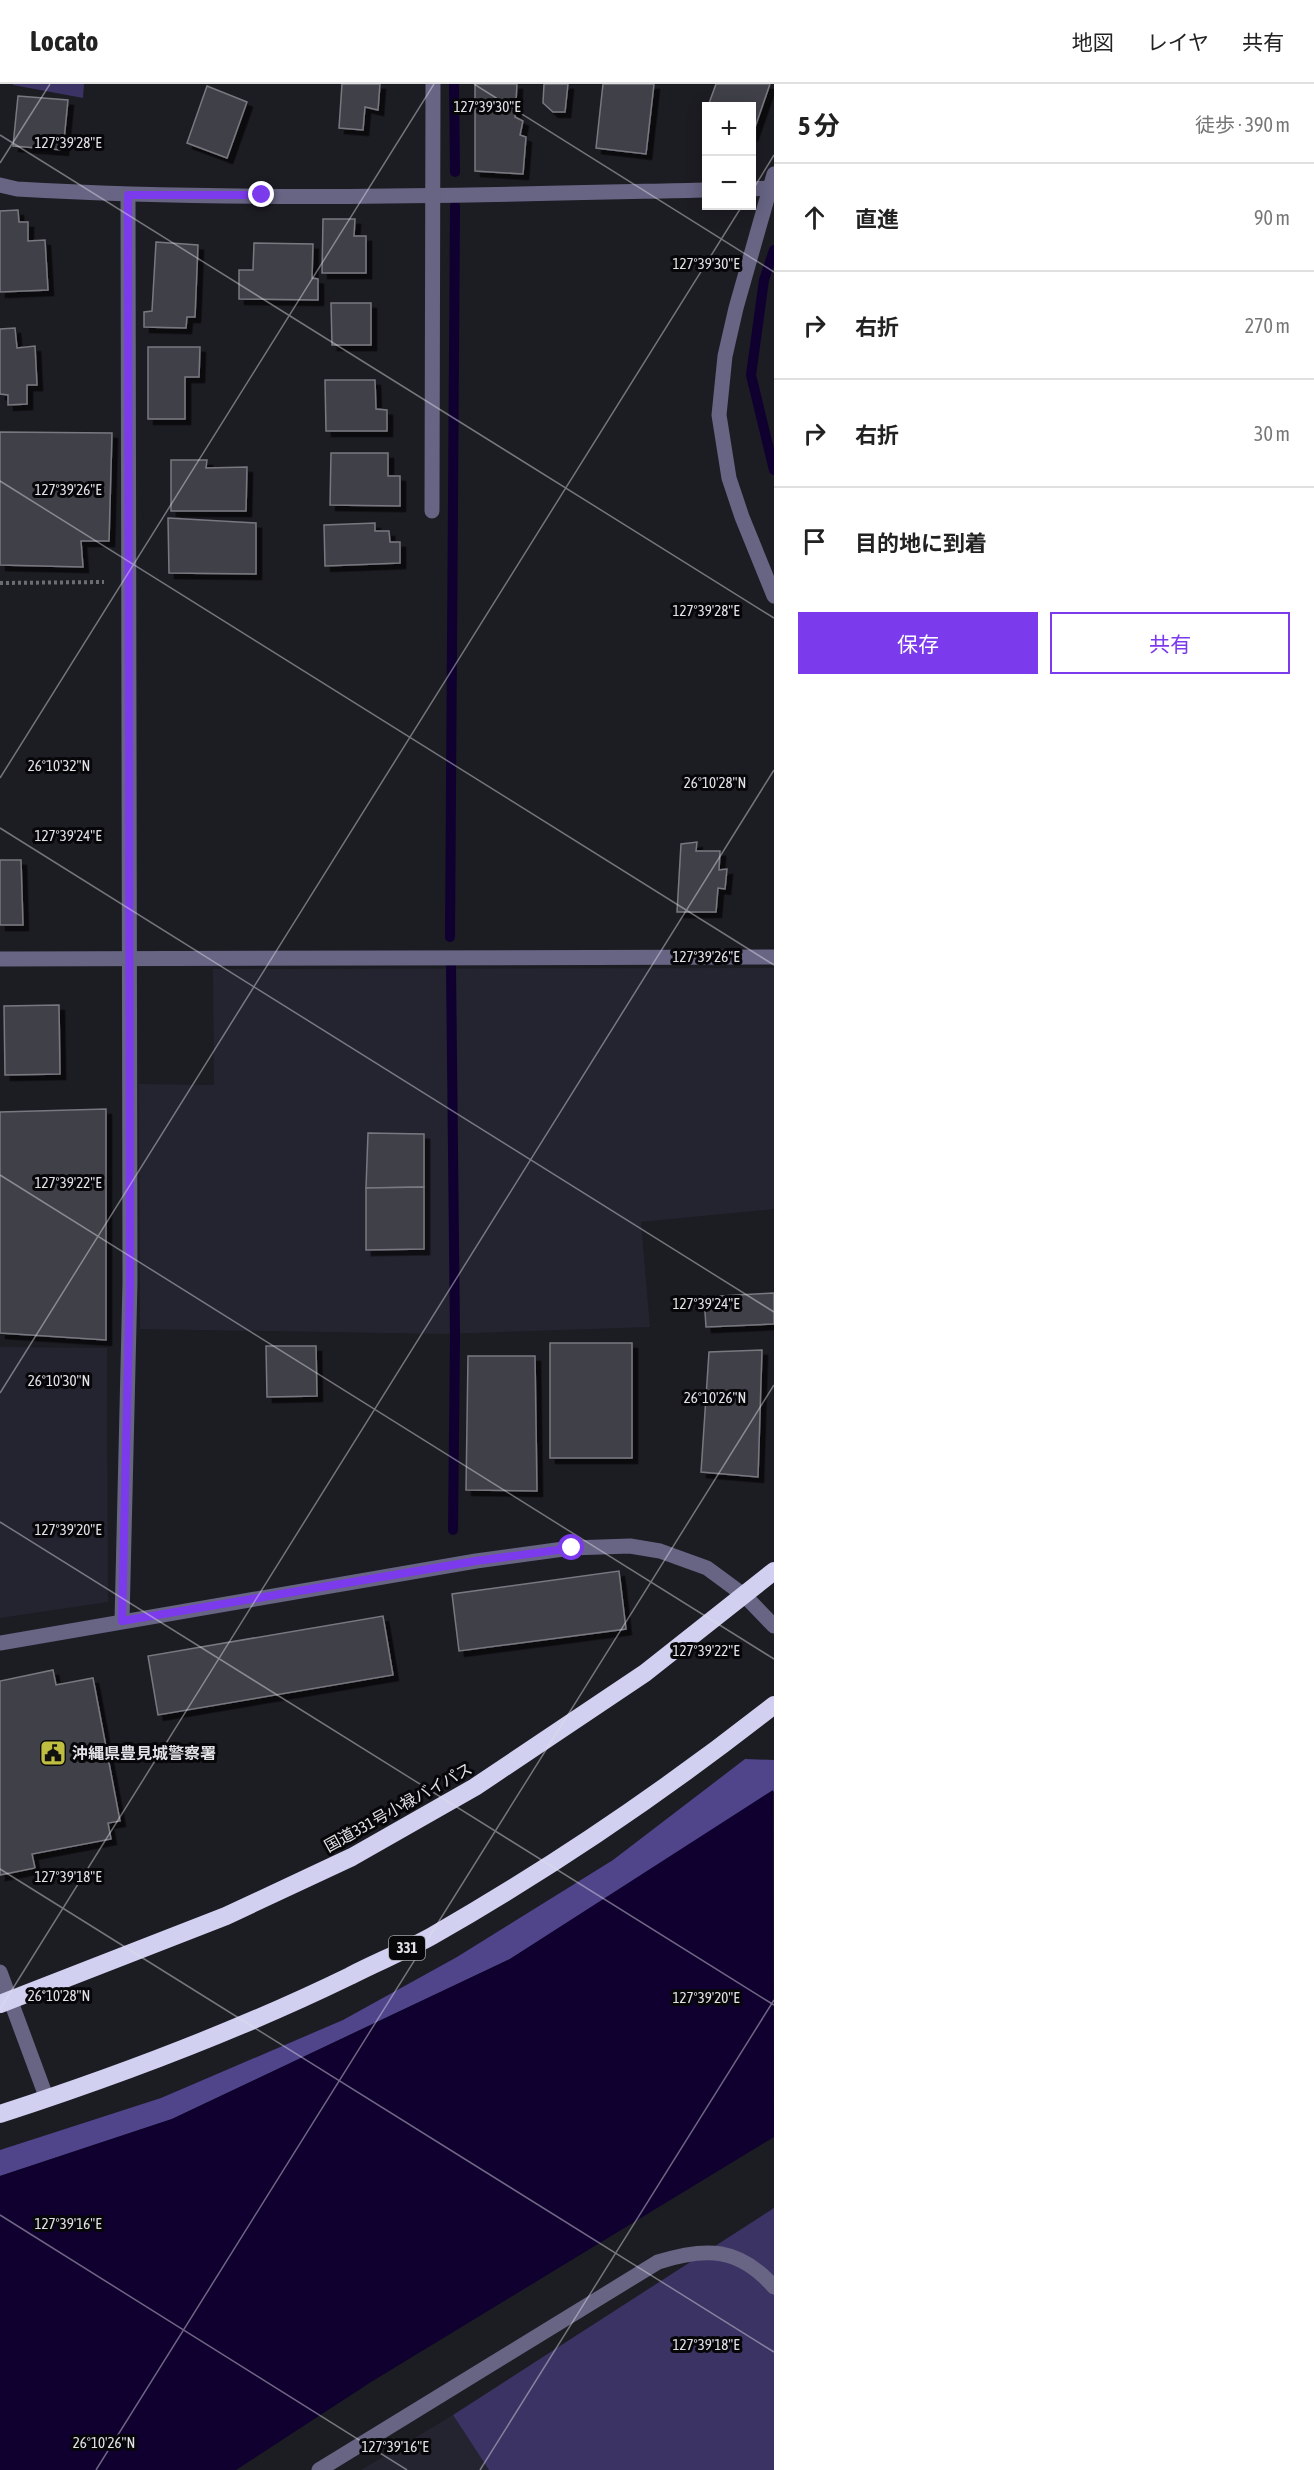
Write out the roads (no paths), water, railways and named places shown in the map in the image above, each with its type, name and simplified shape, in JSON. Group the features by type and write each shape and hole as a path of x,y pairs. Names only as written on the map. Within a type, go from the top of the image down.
{"highway":[{"name":"国道331号小禄バイパス","path":"6,2002 226,1916 352,1857 475,1787 645,1673 774,1571"},
{"name":"331","path":"0,2114 134,2069 281,2009 430,1937 537,1872 634,1808 722,1746 774,1705"}],"street":[{"path":"432,511 433,84"},
{"path":"756,187 772,181"},
{"path":"772,181 731,327 725,356 719,415 729,478 774,596"},
{"path":"0,185 17,189 128,195 432,196 702,190"},
{"path":"122,1621 130,1282 128,195"},
{"path":"0,958 774,957"},
{"path":"0,1643 476,1561 572,1548 630,1546 660,1551 707,1568 745,1596 774,1626"},
{"path":"0,1972 6,2002 47,2099"},
{"path":"319,2470 658,2262 688,2253 716,2252 740,2259 762,2274 774,2287"}],"waterway":[{"path":"454,84 455,172"},
{"path":"450,937 455,206"},
{"path":"774,250 764,280 751,375 774,470"},
{"path":"451,966 455,1336 453,1530"}],"place":[{"name":"沖縄県豊見城警察署","path":"53,1753"}]}
